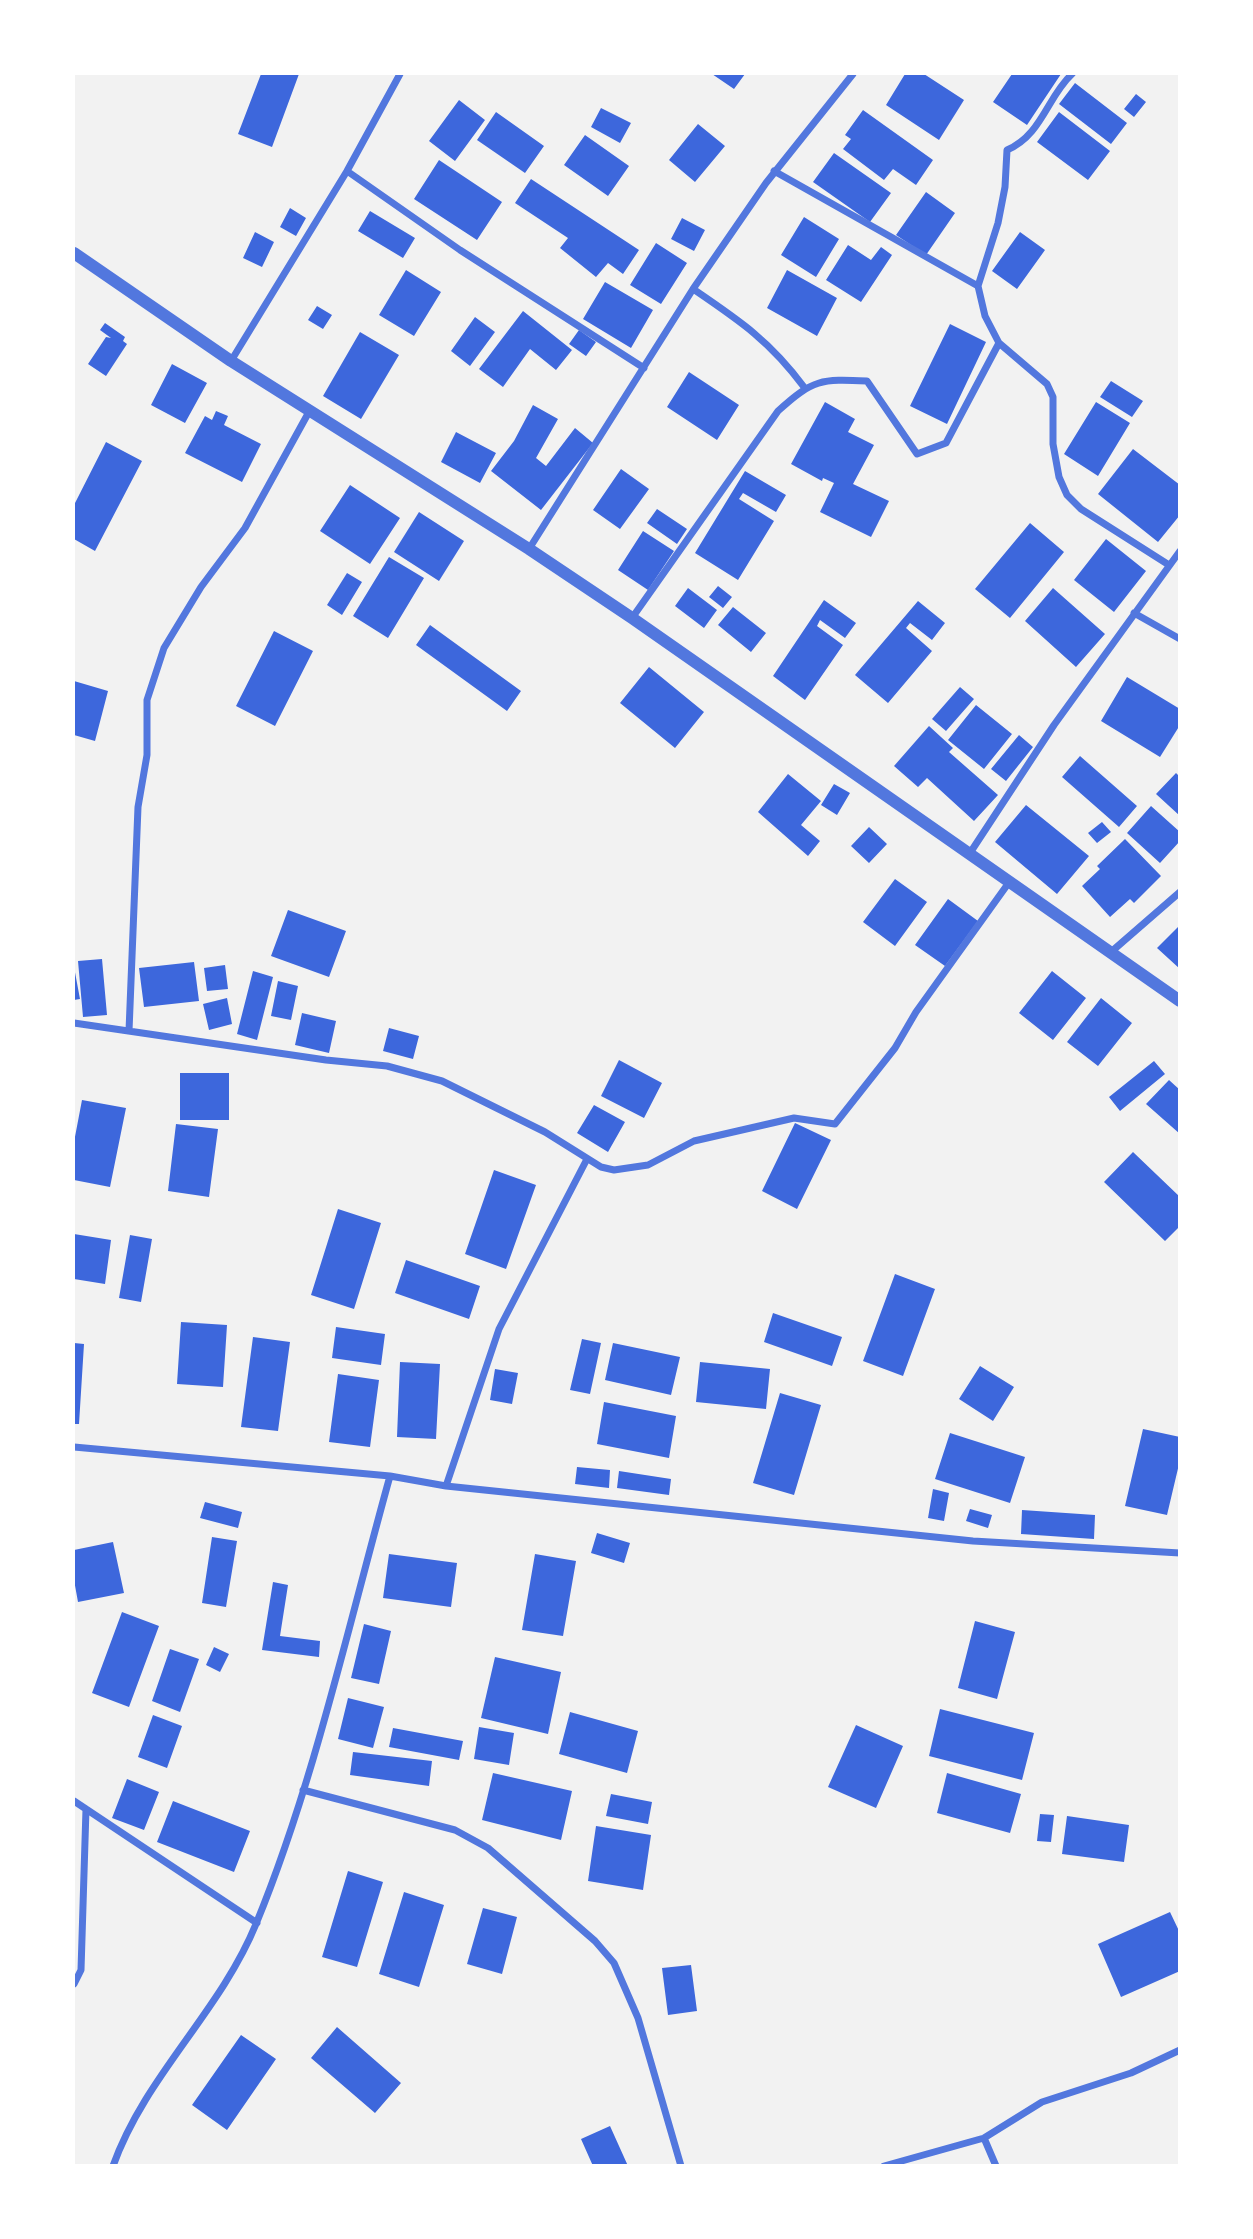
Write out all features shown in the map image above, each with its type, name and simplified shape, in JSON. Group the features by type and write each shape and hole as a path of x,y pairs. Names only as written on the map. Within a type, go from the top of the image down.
{"street":[{"path":"231,361 348,171 400,74"},
{"path":"529,549 693,289 774,171 852,74"},
{"path":"1072,74 1061,85 1046,116 1020,145 1007,150 1005,187 998,223 978,286 985,316 999,343 1047,384 1053,397 1053,444 1059,477 1067,495 1081,509 1168,565"},
{"path":"348,171 460,250 644,368"},
{"path":"774,171 864,225 978,286"},
{"path":"74,253 231,361 529,549 632,618 1180,1001"},
{"path":"693,289 755,331 781,357 804,387"},
{"path":"632,618 778,411 804,387 834,379 867,381 917,454 946,443 999,343"},
{"path":"129,1031 138,807 147,755 147,700 164,648 201,587 245,528 310,410"},
{"path":"970,853 1054,725 1180,551"},
{"path":"1134,613 1180,639"},
{"path":"74,1023 326,1060 387,1066 442,1081 545,1132 587,1159 614,1170 631,1169 648,1165 694,1141 794,1118 835,1124 895,1048 916,1012 1010,881"},
{"path":"1111,952 1180,892"},
{"path":"446,1486 499,1329 587,1159"},
{"path":"74,1447 390,1476 446,1486 972,1541 1180,1553"},
{"path":"113,2165 141,2105 234,1972 257,1923 303,1790 390,1476"},
{"path":"303,1790 455,1830 488,1848 595,1941 614,1963 638,2018 681,2165"},
{"path":"74,1801 257,1923"},
{"path":"74,1984 81,1970 86,1809"},
{"path":"884,2165 984,2138 1042,2102 1131,2073 1180,2050"},
{"path":"984,2138 996,2165"}],"building":[{"path":"261,74 299,74 272,147 238,134"},
{"path":"712,74 745,74 734,89"},
{"path":"905,74 924,74 964,100 939,140 886,105"},
{"path":"1012,74 1061,74 1027,125 993,102"},
{"path":"1075,83 1127,123 1111,144 1059,104"},
{"path":"1136,94 1146,102 1134,117 1124,109"},
{"path":"459,100 485,120 455,161 429,141"},
{"path":"601,108 631,123 620,143 591,127"},
{"path":"863,110 933,160 916,185 893,169 884,180 843,149 851,139 845,135"},
{"path":"496,112 544,146 525,173 477,140"},
{"path":"1059,112 1110,151 1088,180 1037,142"},
{"path":"698,124 725,146 695,182 669,160"},
{"path":"585,135 629,166 608,196 564,165"},
{"path":"834,153 891,193 870,222 813,182"},
{"path":"439,160 502,202 477,240 414,199"},
{"path":"531,179 639,250 623,274 608,263 596,277 560,248 568,238 515,203"},
{"path":"926,192 955,213 926,255 896,235"},
{"path":"290,208 306,218 296,236 280,227"},
{"path":"370,211 415,238 403,258 358,231"},
{"path":"804,217 839,239 816,277 781,255"},
{"path":"682,218 705,230 694,251 671,239"},
{"path":"255,232 274,242 262,267 243,258"},
{"path":"1020,232 1045,250 1017,289 992,271"},
{"path":"656,243 687,263 661,304 630,285"},
{"path":"848,245 871,260 881,247 892,255 861,302 826,280"},
{"path":"406,270 441,292 414,336 379,315"},
{"path":"787,270 837,298 817,336 767,308"},
{"path":"605,282 653,310 631,348 583,319"},
{"path":"317,306 332,315 323,329 308,320"},
{"path":"523,311 572,350 556,370 530,349 503,387 479,369"},
{"path":"475,317 495,332 470,366 451,351"},
{"path":"105,323 125,337 123,341 127,344 106,376 88,364 106,337 111,338 100,330"},
{"path":"950,324 986,342 947,424 910,406"},
{"path":"579,330 596,342 586,356 569,344"},
{"path":"360,332 399,355 361,419 323,396"},
{"path":"172,364 207,383 185,423 151,405"},
{"path":"689,372 739,405 717,440 667,407"},
{"path":"1111,381 1143,401 1132,417 1100,397"},
{"path":"825,402 855,419 848,432 874,445 853,484 889,501 871,537 820,512 834,483 823,478 822,481 791,464"},
{"path":"1096,402 1130,423 1098,476 1064,454"},
{"path":"533,405 558,419 536,458 546,466 575,428 593,443 541,510 491,471 514,441"},
{"path":"216,411 228,416 224,425 261,444 242,482 185,453 205,416 212,420"},
{"path":"456,432 496,453 480,483 441,462"},
{"path":"106,442 142,461 95,551 74,539 74,505"},
{"path":"1133,449 1180,485 1180,515 1158,542 1098,494"},
{"path":"621,469 649,489 620,529 593,510"},
{"path":"745,471 786,495 776,512 743,493 739,499 774,521 738,580 695,553"},
{"path":"350,485 400,518 370,564 320,531"},
{"path":"657,509 687,529 677,544 647,523"},
{"path":"419,512 464,541 439,581 394,552"},
{"path":"1030,523 1064,552 1010,618 975,589"},
{"path":"643,531 674,551 648,590 618,570"},
{"path":"1106,539 1146,571 1114,612 1074,580"},
{"path":"389,557 424,578 388,638 353,616"},
{"path":"347,573 362,582 342,615 327,605"},
{"path":"718,586 732,597 723,608 709,597"},
{"path":"688,588 717,610 704,628 675,606"},
{"path":"1053,588 1105,634 1076,667 1025,621"},
{"path":"824,600 856,623 845,638 820,620 817,626 843,645 805,700 773,676"},
{"path":"918,601 945,623 932,640 910,623 906,628 932,651 888,703 855,675"},
{"path":"733,607 766,633 751,652 718,625"},
{"path":"430,625 521,691 507,711 416,645"},
{"path":"274,631 313,651 275,726 236,706"},
{"path":"649,667 704,712 675,748 620,703"},
{"path":"1127,677 1180,709 1180,725 1160,757 1101,721"},
{"path":"74,681 108,691 95,741 74,735"},
{"path":"960,687 974,699 946,731 932,719"},
{"path":"976,705 1012,734 984,769 948,740"},
{"path":"929,726 953,748 949,752 998,795 974,821 927,778 918,787 894,766"},
{"path":"1019,735 1033,747 1006,781 991,769"},
{"path":"1080,756 1137,806 1119,827 1062,777"},
{"path":"1176,773 1180,777 1180,816 1156,794"},
{"path":"788,774 821,801 801,825 820,841 808,856 758,812"},
{"path":"834,784 850,793 837,815 821,805"},
{"path":"1026,805 1089,856 1057,894 995,842"},
{"path":"1151,806 1180,832 1180,841 1160,863 1127,833"},
{"path":"1102,822 1111,832 1097,843 1088,833"},
{"path":"869,827 887,844 869,863 851,846"},
{"path":"1125,839 1161,876 1134,903 1130,899 1110,917 1082,886 1100,869 1097,866"},
{"path":"895,879 927,902 895,946 863,922"},
{"path":"948,899 978,921 945,966 915,945"},
{"path":"288,910 346,931 329,977 271,956"},
{"path":"1180,925 1180,969 1157,948"},
{"path":"102,959 107,1015 83,1017 78,961"},
{"path":"194,962 199,1001 144,1007 139,968"},
{"path":"225,965 228,989 207,991 204,968"},
{"path":"74,967 80,999 74,1000"},
{"path":"253,971 273,977 257,1040 237,1034"},
{"path":"1052,971 1086,998 1053,1040 1019,1013"},
{"path":"278,981 298,986 291,1020 271,1016"},
{"path":"227,998 232,1024 209,1030 203,1004"},
{"path":"1101,998 1132,1023 1098,1066 1067,1042"},
{"path":"302,1013 336,1021 329,1053 295,1045"},
{"path":"389,1028 419,1036 413,1059 383,1051"},
{"path":"619,1060 662,1083 644,1118 601,1096"},
{"path":"1154,1061 1165,1074 1120,1111 1109,1097"},
{"path":"180,1073 229,1073 229,1120 180,1120"},
{"path":"1169,1080 1180,1090 1180,1134 1146,1104"},
{"path":"82,1100 126,1108 110,1187 74,1180 74,1142"},
{"path":"594,1105 625,1122 608,1152 577,1133"},
{"path":"795,1123 831,1140 797,1209 762,1191"},
{"path":"176,1124 218,1129 209,1197 168,1191"},
{"path":"1133,1152 1180,1197 1180,1226 1165,1241 1104,1182"},
{"path":"494,1170 536,1185 506,1269 465,1254"},
{"path":"338,1209 381,1223 354,1309 311,1295"},
{"path":"74,1234 111,1240 105,1284 74,1279"},
{"path":"130,1235 152,1239 141,1302 119,1298"},
{"path":"406,1260 480,1286 469,1319 395,1293"},
{"path":"895,1274 935,1289 903,1376 863,1361"},
{"path":"773,1313 842,1337 832,1366 764,1342"},
{"path":"181,1322 227,1325 223,1387 177,1384"},
{"path":"336,1327 385,1334 381,1365 332,1358"},
{"path":"253,1337 290,1342 278,1431 241,1427"},
{"path":"582,1339 601,1343 590,1394 570,1390"},
{"path":"74,1343 84,1344 79,1424 74,1424"},
{"path":"613,1343 680,1357 671,1395 605,1380"},
{"path":"400,1362 440,1364 436,1439 397,1437"},
{"path":"700,1362 770,1369 766,1409 696,1402"},
{"path":"980,1366 1014,1387 993,1421 959,1399"},
{"path":"495,1369 518,1373 512,1404 490,1400"},
{"path":"338,1374 379,1380 370,1447 329,1442"},
{"path":"780,1393 821,1405 794,1495 753,1483"},
{"path":"604,1402 676,1416 669,1458 597,1444"},
{"path":"1143,1429 1180,1437 1180,1460 1167,1515 1125,1506"},
{"path":"950,1433 1025,1457 1010,1503 935,1479"},
{"path":"577,1467 610,1470 609,1488 575,1484"},
{"path":"619,1471 671,1479 669,1495 617,1488"},
{"path":"933,1489 949,1493 944,1521 928,1518"},
{"path":"205,1502 242,1512 238,1528 200,1518"},
{"path":"970,1509 992,1515 988,1528 966,1521"},
{"path":"1022,1510 1095,1515 1094,1539 1021,1534"},
{"path":"597,1533 630,1543 624,1563 591,1553"},
{"path":"212,1537 237,1541 226,1607 202,1603"},
{"path":"113,1542 124,1593 78,1602 74,1580 74,1550"},
{"path":"389,1554 457,1563 451,1607 383,1598"},
{"path":"535,1554 576,1561 563,1636 522,1630"},
{"path":"273,1582 288,1585 280,1636 320,1641 319,1657 262,1650"},
{"path":"122,1612 159,1626 129,1707 92,1693"},
{"path":"975,1621 1015,1632 997,1699 958,1688"},
{"path":"364,1624 391,1631 379,1684 351,1678"},
{"path":"214,1647 229,1654 220,1672 206,1665"},
{"path":"170,1649 199,1659 180,1712 152,1701"},
{"path":"495,1657 561,1672 548,1734 481,1718"},
{"path":"348,1698 384,1707 373,1748 338,1739"},
{"path":"940,1709 1034,1733 1022,1780 929,1756"},
{"path":"570,1712 638,1731 627,1773 559,1754"},
{"path":"153,1715 182,1726 167,1768 138,1757"},
{"path":"856,1725 903,1746 876,1808 828,1787"},
{"path":"479,1727 514,1733 509,1765 474,1759"},
{"path":"393,1728 463,1741 459,1760 389,1747"},
{"path":"353,1752 432,1761 429,1786 350,1775"},
{"path":"493,1773 572,1791 561,1840 482,1820"},
{"path":"947,1773 1021,1794 1010,1833 937,1813"},
{"path":"127,1779 159,1792 144,1830 112,1818"},
{"path":"611,1794 652,1802 648,1824 606,1816"},
{"path":"173,1801 250,1831 234,1872 157,1842"},
{"path":"1040,1814 1054,1815 1051,1842 1037,1841"},
{"path":"1067,1816 1129,1825 1124,1862 1062,1854"},
{"path":"596,1826 651,1835 643,1890 588,1881"},
{"path":"348,1871 383,1882 357,1967 322,1957"},
{"path":"404,1892 444,1905 419,1987 379,1974"},
{"path":"483,1908 517,1917 502,1974 467,1964"},
{"path":"1170,1912 1180,1933 1180,1971 1121,1997 1098,1944"},
{"path":"691,1965 697,2011 668,2015 662,1968"},
{"path":"337,2027 401,2083 375,2113 311,2058"},
{"path":"241,2035 276,2059 227,2130 192,2105"},
{"path":"610,2126 628,2166 593,2166 581,2139"}]}
